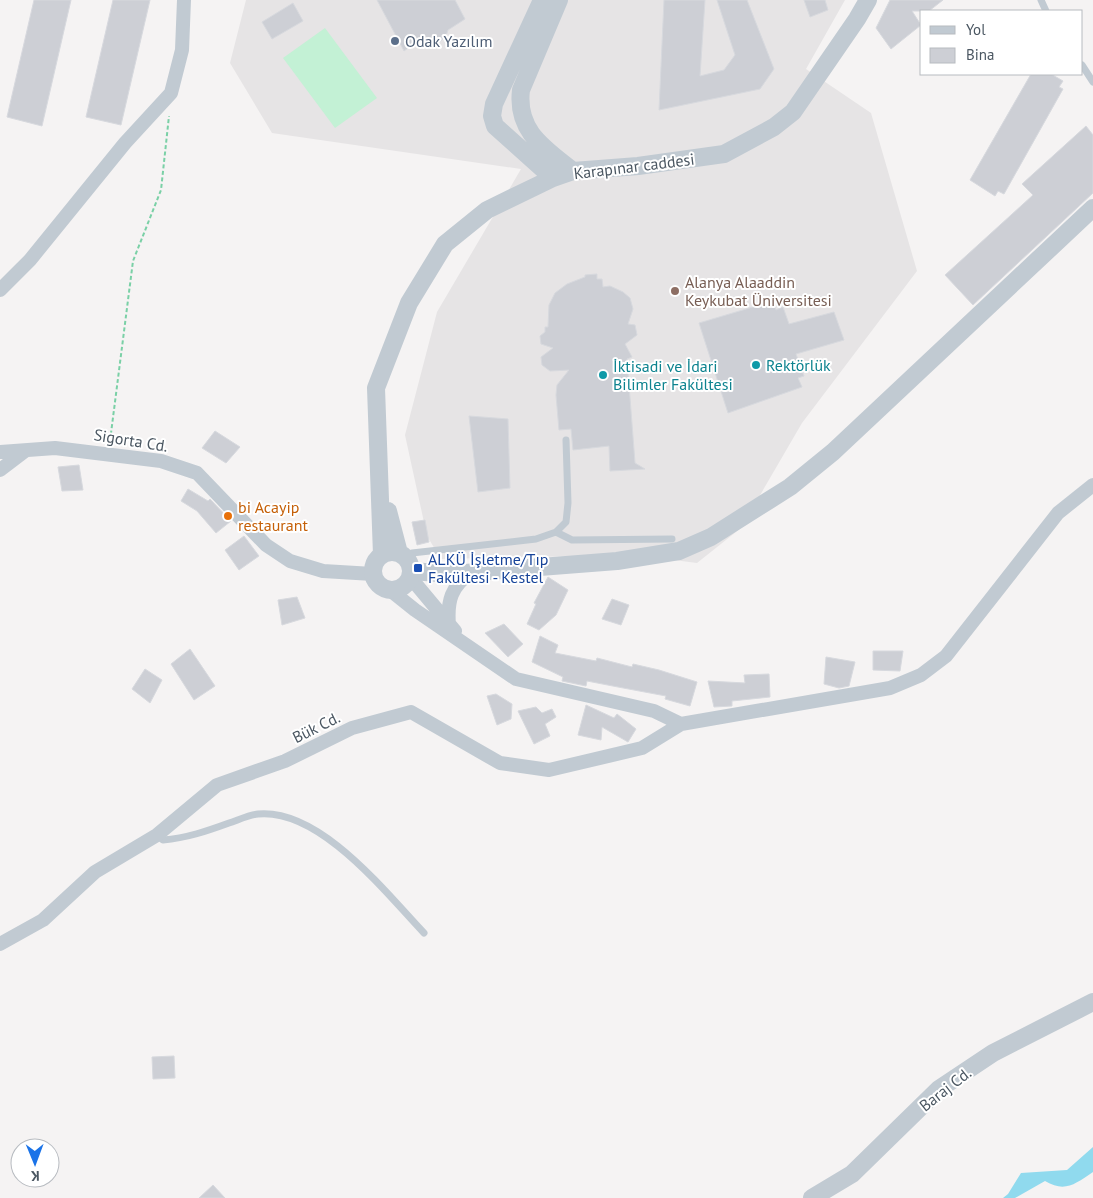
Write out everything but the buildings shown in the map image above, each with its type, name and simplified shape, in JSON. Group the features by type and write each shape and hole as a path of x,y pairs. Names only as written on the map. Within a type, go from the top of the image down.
{"street":[{"path":"0,290 30,260 125,143 171,93 182,50 184,0"},
{"name":"Karapınar caddesi","path":"402,563 381,481 376,427 376,388 409,303 445,244 487,210 553,178 573,171 638,166 724,154 774,127 793,112 868,0"},
{"path":"544,4 521,90 520,105 532,135 544,148 573,171"},
{"path":"544,4 494,104 492,116 495,126 553,178"},
{"path":"1093,208 833,452 790,487 712,537 679,551 617,561 432,574 402,563 375,563 373,574 379,585 390,590 415,610 516,679 654,711 681,724 890,688 921,675 946,656 1058,513 1093,485"},
{"path":"0,443 25,451"},
{"name":"Sigorta Cd.","path":"0,452 54,448 109,453 161,461 197,473 266,545 290,561 323,571 373,574"},
{"path":"0,470 25,451"},
{"path":"390,590 402,587 402,563"},
{"path":"402,563 469,647"},
{"path":"450,624 448,606 451,593 460,580 472,572"},
{"name":"Bük Cd.","path":"0,944 43,920 95,872 157,834 217,785 285,762 352,728 411,712 500,763 549,770 642,748 681,724"},
{"name":"Baraj Cd.","path":"812,1198 852,1174 938,1089 993,1053 1093,1002"}],"lane":[{"path":"1083,67 1093,82"},
{"path":"402,563 412,553 536,540 556,532 566,522 568,503 566,440"},
{"path":"556,532 572,540 672,539"},
{"path":"157,834 163,840 186,838 257,814 273,815 296,821 309,827 351,855 424,933"}],"path":[{"path":"109,453 133,262 161,190 171,93"}],"shaded area":[{"name":"Alanya Alaaddin Keykubat Üniversitesi","path":"246,0 845,0 806,69 871,113 917,271 802,423 741,528 697,563 635,555 441,559 427,536 405,435 437,312 521,169 272,133 230,63"}],"green space":[{"path":"325,28 377,98 335,128 283,58"}],"water":[{"path":"1093,1147 1093,1172 1081,1180 1064,1187 1052,1185 1045,1181 1015,1198 1003,1198 1008,1194 1021,1173 1067,1170"}],"place":[{"name":"Odak Yazılım","path":"395,41"},
{"name":"Alanya Alaaddin Keykubat Üniversitesi","path":"675,291"},
{"name":"Rektörlük","path":"756,365"},
{"name":"İktisadi ve İdari Bilimler Fakültesi","path":"603,375"},
{"name":"bi Acayip restaurant","path":"228,516"},
{"name":"ALKÜ İşletme/Tıp Fakültesi - Kestel","path":"418,568"}]}
